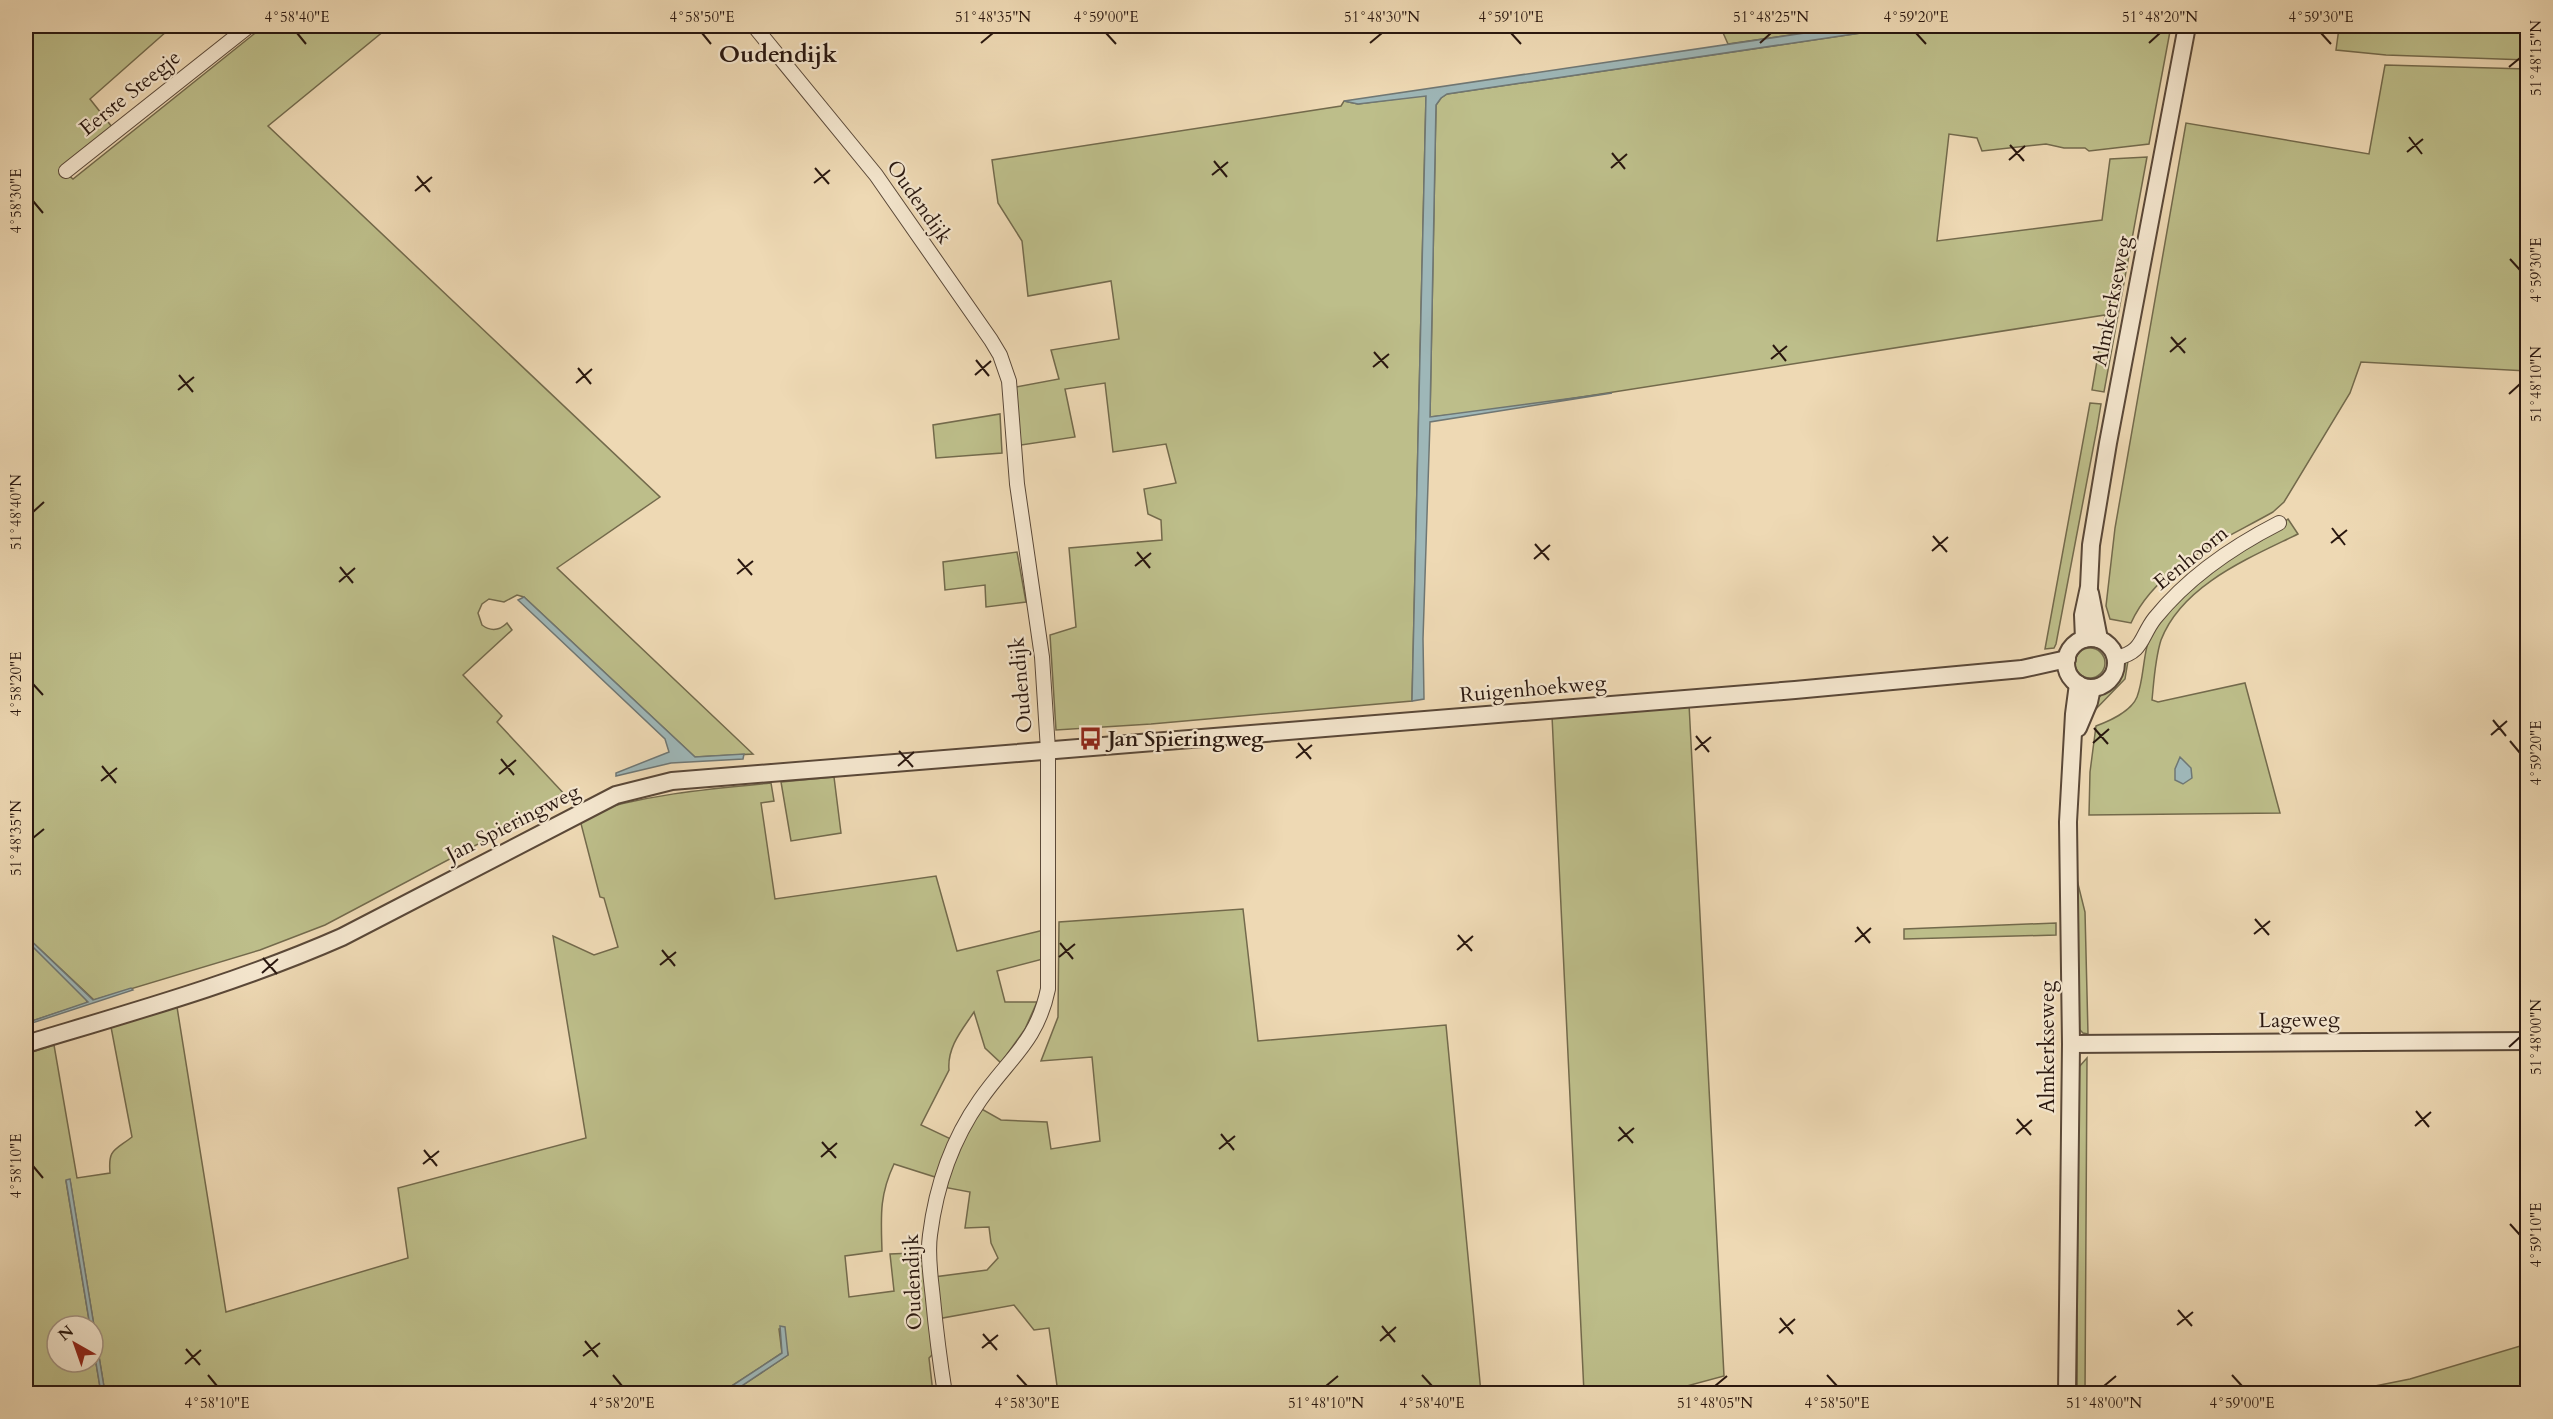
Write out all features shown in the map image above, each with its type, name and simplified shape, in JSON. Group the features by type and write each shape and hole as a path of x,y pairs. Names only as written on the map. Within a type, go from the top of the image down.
{"street":[{"name":"Eerste Steegje","path":"66,171 249,26"},
{"name":"Oudendijk","path":"754,26 806,86 876,175 1000,355 1010,381 1017,484 1042,657 1048,750 1048,989 1035,1030 981,1099 956,1141 939,1191 929,1236 929,1268 945,1394"},
{"name":"Almkerkseweg","path":"2091,639 2089,587 2091,545 2108,443 2187,26"},
{"name":"Eenhoorn","path":"2116,658 2130,655 2140,645 2151,623 2184,586 2243,541 2279,523"},
{"path":"2091,639 2110,646 2116,658 2113,675 2108,682 2076,675 2076,644 2091,639"},
{"name":"Ruigenhoekweg","path":"1048,750 1713,697 2022,669 2038,673 2076,675"},
{"name":"Almkerkseweg","path":"2067,1394 2071,1044 2068,822 2074,737 2089,702 2076,675"},
{"name":"Jan Spieringweg","path":"26,1044 245,976 300,956 342,937 616,795 672,781 1048,750"},
{"name":"Lageweg","path":"2071,1044 2528,1041"}],"green space":[{"path":"26,26 162,26 167,31 90,99 112,127 61,169 73,179 264,26 390,26 268,126 660,497 557,568 753,754 695,757 524,597 517,595 504,602 489,599 482,604 478,613 482,625 494,629 501,628 507,623 512,630 463,675 502,716 497,722 567,797 325,925 260,950 94,1000 26,936"},
{"path":"1720,26 1852,26 1728,44"},
{"path":"1908,26 2171,26 2149,144 2089,151 2085,148 2064,148 2046,144 1982,151 1977,138 1949,134 1937,241 2102,220 2110,159 2147,157 2104,392 2092,390 2105,315 1505,409 1430,417 1436,105 1441,98 1447,94"},
{"path":"2323,26 2527,26 2527,60 2386,55 2336,50 2339,28"},
{"path":"2385,65 2527,69 2527,371 2361,362 2350,393 2284,502 2273,512 2213,545 2174,570 2142,603 2131,623 2110,619 2106,606 2115,528 2186,123 2369,154"},
{"path":"1426,95 1412,701 1056,730 1050,635 1076,627 1069,548 1162,540 1161,520 1148,514 1144,489 1176,483 1166,444 1113,452 1105,383 1065,389 1075,437 1015,446 1011,388 1059,379 1051,350 1119,339 1111,281 1028,296 1022,241 998,203 992,160 1341,106 1344,101 1358,104"},
{"path":"2090,403 2101,404 2097,428 2056,644 2054,648 2045,649"},
{"path":"1000,414 1002,453 936,458 933,425"},
{"path":"2288,519 2298,534 2219,575 2184,604 2171,621 2159,647 2152,700 2158,702 2245,683 2280,813 2089,815 2090,772 2096,726 2119,715 2134,702 2140,689 2149,638 2165,612 2180,596 2214,568"},
{"path":"1017,552 1026,602 986,607 985,585 945,590 943,562"},
{"path":"2090,648 2096,649 2104,657 2104,669 2096,677 2090,678 2084,677 2076,669 2075,663 2076,657 2084,649"},
{"path":"2128,661 2125,679 2093,712 2091,704 2114,684 2122,662"},
{"path":"1689,704 1724,1376 1661,1393 1584,1393 1552,716"},
{"path":"834,777 841,833 791,841 781,782"},
{"path":"771,783 774,801 761,803 775,899 936,876 957,951 1044,930 1043,959 997,971 1005,1002 1037,1002 1025,1029 1001,1063 985,1048 974,1012 953,1046 949,1070 921,1125 951,1139 935,1177 894,1164 883,1197 882,1251 845,1256 849,1297 894,1291 890,1254 914,1253 925,1262 934,1353 929,1358 933,1393 731,1393 788,1355 783,1328 779,1329 782,1353 721,1393 105,1393 102,1374 105,1374 105,1314 92,1314 70,1180 66,1181 88,1314 45,1314 45,1374 98,1374 101,1393 26,1394 26,1054 54,1045 77,1178 110,1173 110,1159 113,1151 132,1137 111,1027 177,1007 226,1312 408,1258 398,1188 586,1138 553,936 594,955 618,947 604,898 600,897 579,816 626,803 698,791"},
{"path":"2075,872 2085,912 2088,1034 2079,1029"},
{"path":"1243,909 1258,1041 1446,1025 1481,1393 1058,1393 1049,1328 1034,1330 1014,1305 937,1319 934,1277 987,1270 998,1258 991,1243 989,1227 965,1228 970,1192 943,1187 980,1108 1001,1120 1047,1122 1051,1149 1100,1141 1092,1057 1041,1061 1058,1017 1059,922"},
{"path":"2056,923 2056,935 1904,939 1904,929"},
{"path":"26,940 86,998 87,1003 26,1023"},
{"path":"2087,1058 2085,1393 2077,1394 2078,1068"},
{"path":"2527,1344 2527,1393 2340,1393 2410,1379"}],"water":[{"path":"1852,26 1908,26 1447,94 1436,105 1430,417 1612,393 1430,422 1423,639 1424,699 1412,701 1426,96 1358,104 1344,101"},
{"path":"524,597 695,757 744,754 743,759 671,763 616,776 616,773 669,752 665,739 518,600"},
{"path":"2180,757 2191,768 2192,778 2183,784 2175,780 2175,769"},
{"path":"26,936 93,1000 131,988 133,990 26,1025 26,1023 88,1002 26,940"},
{"path":"70,1179 92,1314 88,1314 66,1180"},
{"path":"780,1326 785,1327 788,1355 731,1393 721,1393 782,1353"},
{"path":"98,1374 102,1374 105,1393 101,1393"}],"place":[{"name":"Jan Spieringweg","path":"1090,739"}],"district":[{"name":"Oudendijk","path":"778,54"}]}
